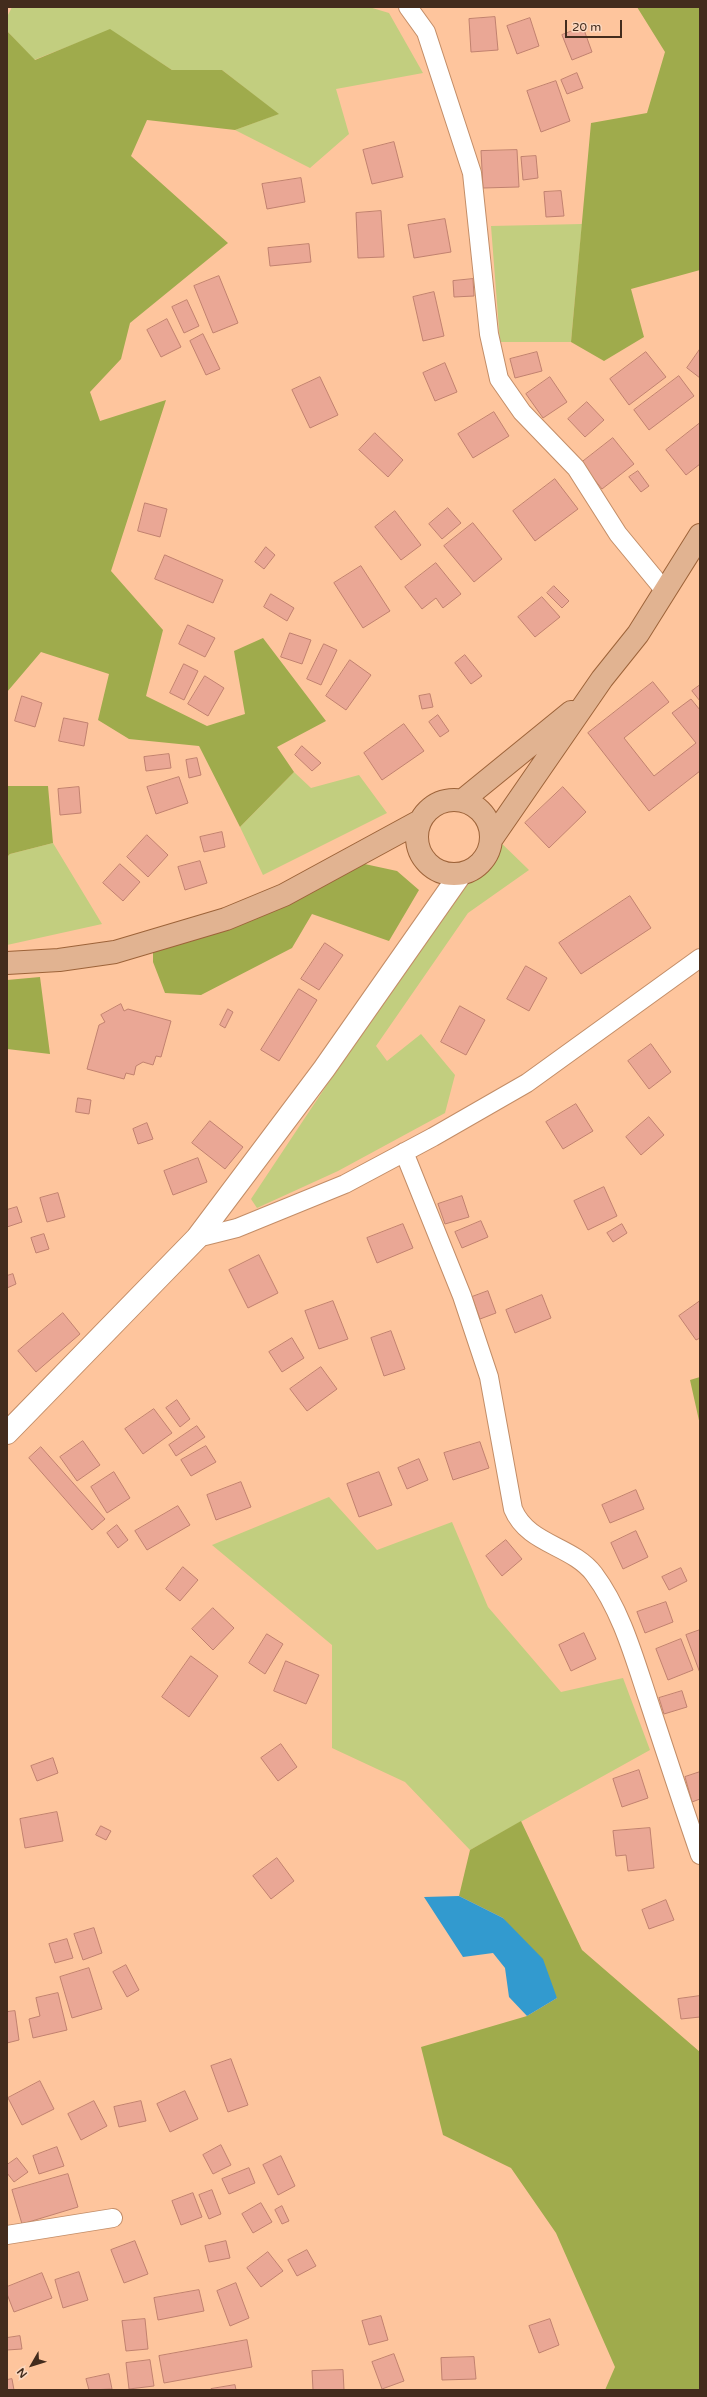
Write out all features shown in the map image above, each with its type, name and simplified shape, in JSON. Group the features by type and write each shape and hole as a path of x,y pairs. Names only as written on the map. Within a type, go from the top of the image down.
{"main road":[{"path":"420,821 416,838 421,854 428,866 442,874 460,875 475,868 487,853 493,837 602,679 638,634 700,535"},
{"path":"463,800 591,696"},
{"path":"7,963 59,960 115,952 226,919 284,895 420,821 431,808 446,800 463,800 478,808 489,821 493,837"}],"street":[{"path":"408,7 426,32 472,173 489,334 500,379 522,412 576,468 618,534 665,591"},
{"path":"7,1434 198,1238 324,1069 460,875"},
{"path":"198,1238 237,1228 345,1184 404,1152 527,1083 700,958"},
{"path":"404,1152 462,1296 489,1377 513,1509 519,1522 530,1532 581,1561 594,1573 606,1594 628,1639 700,1855"},
{"path":"7,2235 113,2218"}],"green space":[{"path":"12,7 369,7 389,13 423,73 336,89 349,134 310,168 235,130 278,114 222,70 172,70 110,30 34,60 7,31 7,17"},
{"path":"637,7 700,7 700,270 631,289 644,337 604,361 571,342 591,123 647,113 665,52"},
{"path":"110,29 172,70 222,70 279,114 235,130 147,120 131,156 228,243 130,323 121,359 90,392 100,421 166,400 111,571 163,630 146,696 207,726 245,714 234,651 263,638 326,721 277,747 294,772 240,827 199,746 129,739 98,720 109,674 41,652 7,692 7,31 35,60"},
{"path":"582,224 571,342 500,342 491,226"},
{"path":"294,772 311,788 359,775 387,813 263,875 240,827"},
{"path":"7,786 48,786 53,843 10,854 7,857"},
{"path":"493,835 529,870 468,913 376,1046 387,1061 421,1034 455,1075 445,1113 338,1171 257,1208 251,1199"},
{"path":"53,843 102,924 7,945 7,857 10,854"},
{"path":"360,863 397,871 419,890 389,941 312,914 292,948 201,995 165,993 153,962 153,950"},
{"path":"40,977 50,1054 7,1049 7,980"},
{"path":"700,1377 700,1425 690,1380"},
{"path":"329,1497 377,1550 452,1522 488,1607 561,1692 623,1678 650,1750 470,1850 405,1782 332,1748 332,1645 212,1545"},
{"path":"521,1821 582,1950 700,2052 700,2390 605,2390 615,2367 556,2233 511,2168 443,2135 421,2047 527,2016 557,1998 503,1918 459,1896 470,1850"}],"water":[{"path":"459,1896 503,1918 543,1959 557,1998 527,2016 509,1997 505,1968 493,1953 463,1957 424,1897"}],"building":[{"path":"495,17 498,50 471,52 469,19"},
{"path":"530,18 539,46 517,54 507,26"},
{"path":"583,27 592,52 572,60 562,35"},
{"path":"577,73 583,88 567,94 561,80"},
{"path":"556,81 570,121 541,132 527,91"},
{"path":"394,142 403,177 372,184 363,150"},
{"path":"517,150 519,187 483,188 481,151"},
{"path":"536,156 538,178 523,180 521,157"},
{"path":"301,178 305,202 267,209 262,184"},
{"path":"561,191 564,216 546,217 544,192"},
{"path":"381,211 384,257 358,258 356,213"},
{"path":"445,219 451,252 414,258 408,225"},
{"path":"309,244 311,262 270,266 268,248"},
{"path":"219,276 238,323 213,333 194,286"},
{"path":"473,279 474,296 454,297 453,281"},
{"path":"434,292 444,336 423,341 413,297"},
{"path":"187,300 199,326 184,333 172,307"},
{"path":"167,319 181,347 161,357 147,330"},
{"path":"203,334 220,369 206,375 190,341"},
{"path":"700,349 700,378 687,368"},
{"path":"537,352 542,371 515,378 510,359"},
{"path":"646,352 666,377 629,405 610,379"},
{"path":"445,363 457,392 435,401 423,373"},
{"path":"679,376 694,396 649,430 634,410"},
{"path":"320,377 338,415 310,428 292,390"},
{"path":"550,377 567,402 543,418 526,394"},
{"path":"587,402 604,420 585,437 568,419"},
{"path":"494,412 509,436 473,458 458,434"},
{"path":"700,423 700,464 686,475 666,450"},
{"path":"375,433 403,460 388,477 359,450"},
{"path":"613,438 634,464 602,489 581,463"},
{"path":"638,471 649,486 641,492 629,477"},
{"path":"555,479 578,509 535,541 513,511"},
{"path":"145,503 167,509 160,537 138,531"},
{"path":"448,508 461,523 442,539 429,524"},
{"path":"395,511 421,545 401,560 375,527"},
{"path":"473,523 502,559 474,582 444,546"},
{"path":"266,547 275,555 264,569 255,562"},
{"path":"165,555 223,580 213,603 155,579"},
{"path":"436,563 461,594 443,608 436,598 422,609 405,587"},
{"path":"361,566 390,611 363,628 334,583"},
{"path":"554,586 569,601 562,608 547,593"},
{"path":"271,594 294,608 287,621 264,607"},
{"path":"542,597 560,617 535,637 518,617"},
{"path":"188,625 215,638 205,657 179,644"},
{"path":"290,633 311,640 302,664 281,657"},
{"path":"324,644 337,650 321,685 307,679"},
{"path":"465,655 482,676 471,684 455,663"},
{"path":"350,660 371,675 346,710 326,696"},
{"path":"184,664 198,671 184,700 170,693"},
{"path":"205,676 224,688 208,716 188,704"},
{"path":"653,682 669,702 624,738 654,776 696,743 672,713 691,699 700,710 700,771 649,811 588,733"},
{"path":"700,685 700,701 692,691"},
{"path":"430,694 433,707 422,709 419,696"},
{"path":"22,696 42,703 35,727 15,721"},
{"path":"438,715 449,731 440,737 429,722"},
{"path":"64,718 88,723 84,746 59,741"},
{"path":"404,724 424,751 382,780 364,753"},
{"path":"302,746 321,763 312,771 295,755"},
{"path":"169,754 171,768 146,771 144,757"},
{"path":"197,758 201,775 189,778 186,760"},
{"path":"179,777 188,803 156,814 147,787"},
{"path":"79,787 81,813 60,815 58,789"},
{"path":"563,787 586,812 549,848 525,823"},
{"path":"222,832 225,847 204,852 200,837"},
{"path":"147,835 168,855 148,877 127,857"},
{"path":"200,861 207,883 185,890 178,867"},
{"path":"120,864 140,882 123,901 103,883"},
{"path":"630,896 651,928 581,974 559,943"},
{"path":"325,943 343,955 319,990 301,979"},
{"path":"526,966 547,978 529,1011 507,999"},
{"path":"299,989 317,1000 279,1061 261,1050"},
{"path":"121,1004 124,1011 128,1009 171,1021 161,1057 156,1056 153,1065 143,1062 136,1066 134,1075 126,1073 124,1079 87,1069 99,1025 105,1022 101,1015"},
{"path":"460,1006 485,1020 466,1055 441,1042"},
{"path":"228,1009 233,1012 225,1028 220,1025"},
{"path":"651,1044 671,1072 649,1089 628,1061"},
{"path":"78,1098 91,1100 89,1114 76,1112"},
{"path":"576,1104 593,1131 563,1149 546,1122"},
{"path":"649,1117 664,1135 641,1155 626,1137"},
{"path":"210,1121 243,1147 225,1169 192,1143"},
{"path":"147,1123 153,1139 138,1144 133,1129"},
{"path":"198,1158 207,1182 173,1195 164,1171"},
{"path":"604,1187 617,1216 588,1230 574,1201"},
{"path":"58,1193 65,1217 47,1222 40,1198"},
{"path":"462,1196 469,1217 445,1224 438,1204"},
{"path":"17,1207 22,1222 7,1227 7,1210"},
{"path":"481,1221 488,1237 462,1248 455,1232"},
{"path":"403,1224 413,1248 377,1263 367,1238"},
{"path":"622,1224 627,1233 613,1242 607,1233"},
{"path":"44,1234 49,1249 36,1253 31,1238"},
{"path":"259,1255 278,1293 248,1308 229,1270"},
{"path":"13,1274 16,1284 7,1288 7,1276"},
{"path":"488,1291 496,1313 480,1319 472,1297"},
{"path":"542,1295 551,1318 515,1333 506,1310"},
{"path":"333,1301 348,1339 319,1349 305,1311"},
{"path":"700,1301 700,1338 696,1340 679,1316"},
{"path":"63,1313 80,1334 36,1372 18,1351"},
{"path":"391,1331 405,1369 384,1376 371,1338"},
{"path":"292,1338 304,1358 282,1372 269,1352"},
{"path":"321,1367 337,1389 307,1411 290,1389"},
{"path":"177,1400 190,1419 180,1427 166,1408"},
{"path":"154,1409 172,1433 143,1454 125,1429"},
{"path":"197,1426 205,1437 176,1456 169,1445"},
{"path":"83,1441 100,1465 77,1481 60,1457"},
{"path":"480,1442 489,1468 453,1480 444,1453"},
{"path":"206,1446 216,1462 191,1476 181,1460"},
{"path":"41,1447 105,1519 92,1530 29,1458"},
{"path":"419,1459 428,1480 407,1489 398,1468"},
{"path":"114,1472 130,1498 107,1513 91,1487"},
{"path":"379,1472 392,1505 359,1517 347,1484"},
{"path":"241,1482 251,1507 216,1520 207,1495"},
{"path":"636,1490 644,1509 610,1523 602,1505"},
{"path":"178,1506 190,1525 147,1550 135,1531"},
{"path":"117,1525 128,1540 118,1548 107,1533"},
{"path":"636,1531 648,1557 623,1569 611,1543"},
{"path":"506,1540 522,1559 502,1576 486,1556"},
{"path":"183,1567 198,1580 180,1601 166,1589"},
{"path":"681,1568 687,1581 669,1590 662,1577"},
{"path":"666,1602 673,1622 645,1633 637,1612"},
{"path":"213,1608 234,1628 213,1650 192,1629"},
{"path":"700,1630 700,1673 686,1635"},
{"path":"584,1633 596,1659 571,1671 559,1645"},
{"path":"267,1634 283,1644 265,1674 249,1663"},
{"path":"681,1639 693,1670 668,1680 656,1649"},
{"path":"191,1656 218,1676 189,1717 162,1697"},
{"path":"286,1661 319,1675 306,1704 274,1691"},
{"path":"682,1691 687,1707 664,1714 659,1698"},
{"path":"281,1744 297,1767 278,1781 261,1758"},
{"path":"53,1758 58,1773 37,1781 31,1766"},
{"path":"639,1770 648,1798 622,1807 613,1779"},
{"path":"700,1772 700,1799 692,1802 685,1777"},
{"path":"57,1812 63,1841 25,1848 20,1819"},
{"path":"101,1826 111,1831 106,1840 96,1835"},
{"path":"650,1828 654,1868 628,1871 626,1855 616,1856 613,1831"},
{"path":"277,1858 294,1881 271,1899 253,1876"},
{"path":"666,1900 674,1920 649,1929 642,1910"},
{"path":"94,1928 102,1953 83,1960 74,1934"},
{"path":"67,1939 73,1958 55,1963 49,1944"},
{"path":"126,1965 139,1990 127,1997 113,1972"},
{"path":"89,1968 102,2009 72,2018 60,1977"},
{"path":"58,1993 67,2030 33,2038 29,2019 40,2016 36,1998"},
{"path":"700,1996 700,2017 681,2019 678,1999"},
{"path":"15,2011 19,2040 7,2043 7,2012"},
{"path":"231,2059 248,2105 228,2112 211,2066"},
{"path":"40,2081 54,2109 22,2125 8,2098"},
{"path":"185,2091 198,2119 170,2132 157,2104"},
{"path":"94,2101 107,2126 81,2140 68,2114"},
{"path":"141,2101 146,2121 119,2127 114,2107"},
{"path":"221,2145 231,2165 213,2174 203,2155"},
{"path":"57,2147 64,2166 39,2174 33,2156"},
{"path":"281,2156 295,2186 278,2195 263,2165"},
{"path":"17,2158 28,2172 14,2182 7,2173 7,2165"},
{"path":"249,2168 255,2183 229,2194 222,2179"},
{"path":"68,2174 78,2207 22,2224 12,2190"},
{"path":"212,2190 221,2214 209,2219 199,2195"},
{"path":"193,2193 202,2217 181,2225 172,2201"},
{"path":"261,2203 272,2222 253,2233 242,2214"},
{"path":"282,2206 289,2221 282,2224 275,2210"},
{"path":"135,2241 148,2274 124,2283 111,2250"},
{"path":"226,2241 230,2258 209,2262 205,2246"},
{"path":"307,2250 316,2266 297,2276 288,2260"},
{"path":"268,2252 283,2271 261,2287 247,2268"},
{"path":"79,2272 88,2300 63,2308 55,2280"},
{"path":"42,2273 52,2298 14,2312 7,2294 7,2287"},
{"path":"236,2283 249,2318 230,2326 217,2291"},
{"path":"199,2290 204,2311 158,2320 154,2298"},
{"path":"381,2316 388,2340 369,2345 362,2321"},
{"path":"145,2319 148,2349 126,2351 122,2321"},
{"path":"550,2319 559,2345 539,2353 529,2326"},
{"path":"20,2336 22,2349 7,2350 7,2338"},
{"path":"247,2340 252,2367 164,2383 159,2356"},
{"path":"394,2354 404,2381 382,2389 372,2362"},
{"path":"474,2357 476,2379 442,2380 441,2358"},
{"path":"150,2360 154,2386 129,2389 126,2363"},
{"path":"343,2370 344,2390 313,2390 312,2371"},
{"path":"109,2374 112,2389 89,2390 86,2379"},
{"path":"12,2379 14,2390 7,2390 7,2380"},
{"path":"235,2385 236,2390 211,2390 211,2389"}]}
